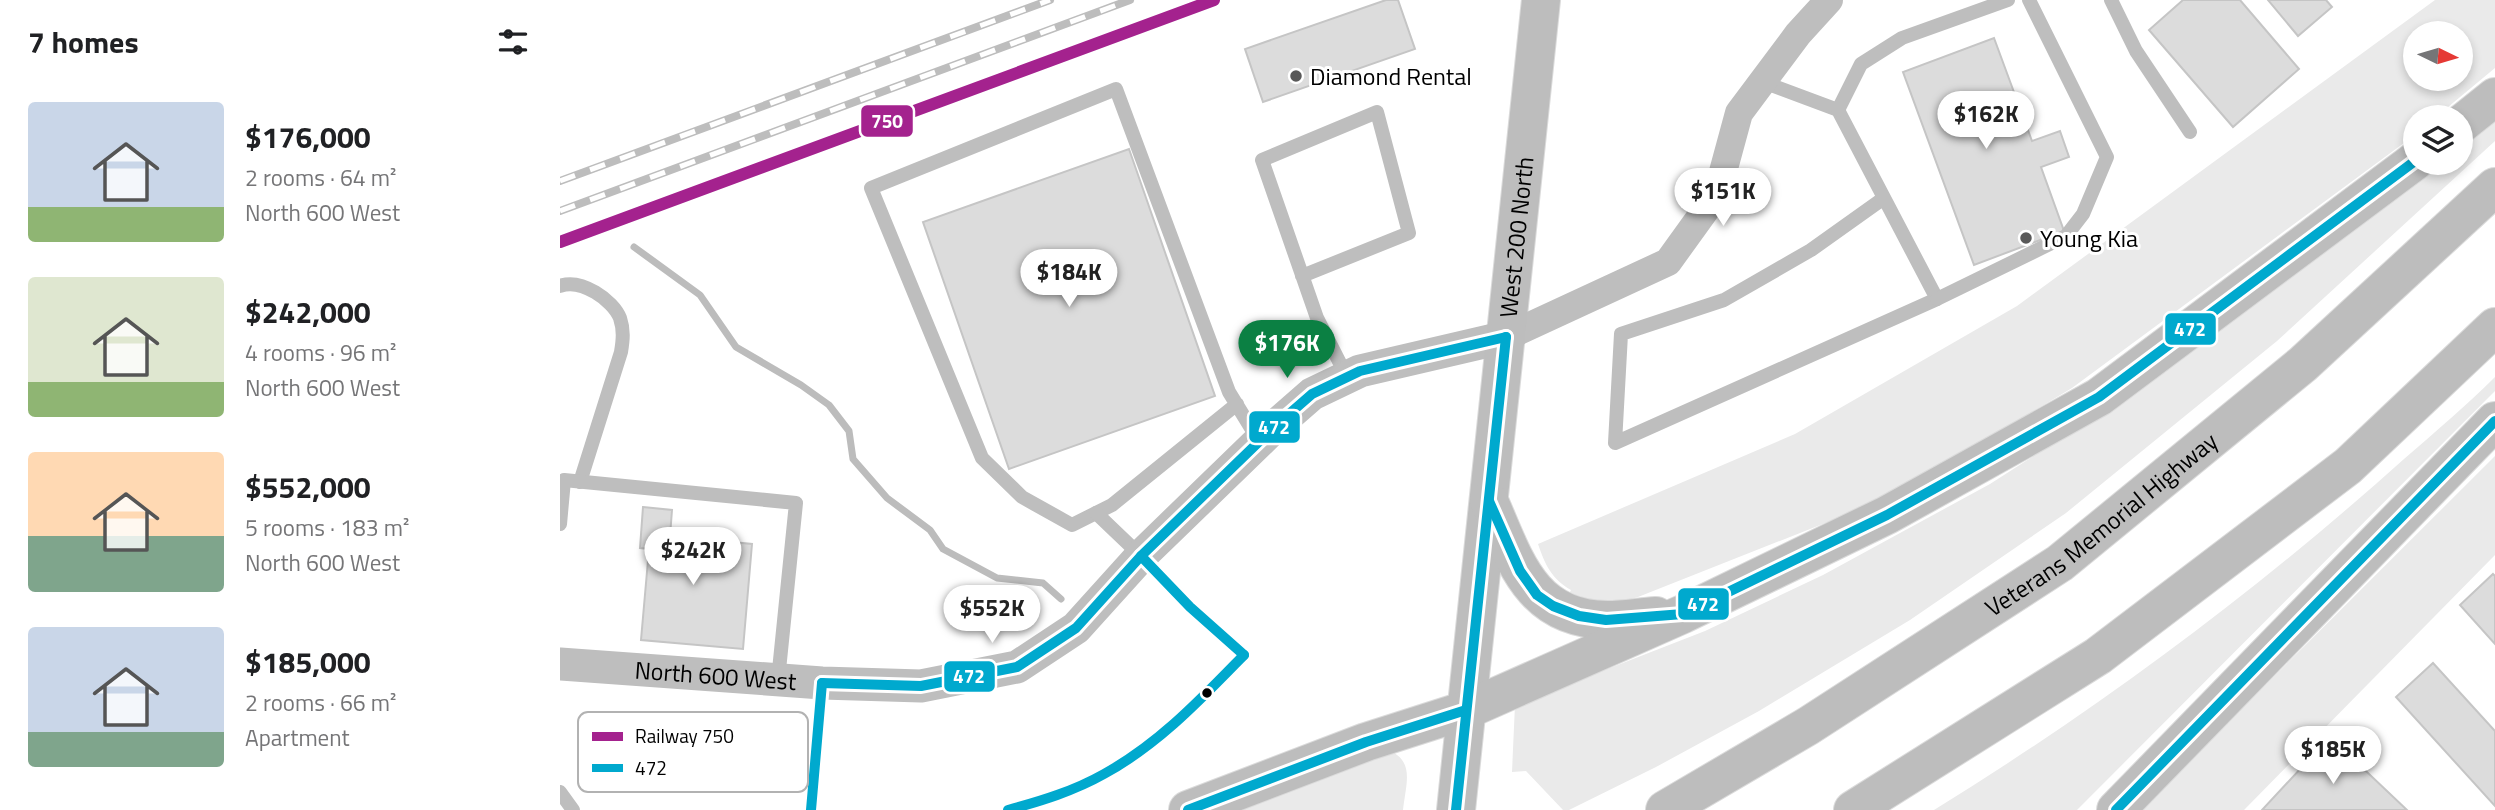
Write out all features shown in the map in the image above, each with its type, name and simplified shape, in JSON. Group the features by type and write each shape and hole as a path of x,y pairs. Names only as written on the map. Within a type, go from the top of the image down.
{"main road":[{"name":"West 200 North","path":"1456,810 1541,0"},
{"path":"2473,115 2495,97"},
{"path":"1188,810 1366,742 1466,710 1683,614 1887,515 2099,397 2403,171"},
{"name":"Veterans Memorial Highway","path":"1665,810 1808,726 2060,563 2303,364 2495,187"},
{"path":"1853,810 2098,656 2348,466 2495,327"},
{"path":"2116,810 2495,421"},
{"path":"1489,501 1520,571 1537,594 1553,606 1579,616 1606,620 1683,614"}],"street":[{"path":"1506,337 1668,262 1717,194 1739,113 1798,34 1829,0"},
{"name":"North 600 West","path":"560,664 822,683 921,686 1017,667 1076,628 1141,556 1312,394 1360,371 1506,337"}],"lane":[{"path":"1838,110 1861,64 1902,38 2008,0"},
{"path":"1884,198 1811,250 1724,300 1621,334 1615,443 1937,299 2066,236 2083,214 2107,157 2029,0"},
{"path":"2111,0 2136,51 2190,132"},
{"path":"1763,82 1838,110 1937,299"},
{"path":"1237,404 1112,505 1072,525 1022,497 982,458 871,188 1116,89 1229,392 1237,404 1259,442"},
{"path":"1302,276 1409,233 1377,112 1262,160 1302,276 1317,318 1347,377"},
{"path":"560,286 578,284 592,288 619,315 624,333 621,352 580,482"},
{"path":"560,524 564,480 796,503 778,680"},
{"path":"1008,810 1048,800 1118,766 1188,712 1244,655 1190,607 1096,513"},
{"path":"811,810 822,683"},
{"path":"560,792 573,810"}],"shaded area":[{"path":"2435,0 2495,0 2495,68 2473,86 2473,21 2406,21"},
{"path":"2403,23 2403,91 2467,91 2450,105 2403,105 2403,144 2072,388 1950,461 1858,510 1615,604 1568,596 1571,590 1554,576 1547,565 1538,544 1795,434 2017,306"},
{"path":"2495,117 2495,141 2473,161 2473,134"},
{"path":"2423,175 2458,175 2277,341 2066,513 1910,620 1759,711 1569,810 1563,810 1526,771 1512,772 1515,705 1705,631 1823,575 1990,484 2074,430 2347,234"},
{"path":"2495,377 2495,391 2077,810 1934,810 2057,730 2177,645 2349,507"},
{"path":"2495,456 2495,555 2244,810 2140,810"},
{"path":"1385,749 1395,753 1405,766 1407,781 1403,810 1235,810"}],"building":[{"name":"Diamond Rental","path":"1386,0 1398,0 1415,49 1263,102 1245,49"},
{"path":"2183,0 2240,0 2299,69 2233,127 2149,30"},
{"path":"2268,0 2326,0 2332,7 2298,36"},
{"path":"1994,38 2032,141 2060,131 2069,157 2041,167 2064,231 1974,265 1903,72"},
{"path":"1129,149 1215,396 1009,469 923,222"},
{"path":"643,507 672,510 670,536 752,544 743,649 641,640 649,549 640,548"},
{"path":"2493,574 2495,576 2495,644 2460,605"},
{"path":"2433,663 2495,731 2495,806 2396,697"},
{"path":"2330,737 2407,810 2262,810"}],"waterway":[{"path":"634,247 700,295 736,347 801,385 829,405 849,431 853,459 887,498 930,530 943,549 997,578 1043,583 1061,599"}],"railway":[{"path":"560,181 1050,0"},
{"path":"560,211 1130,0"}],"rail line":[{"name":"750","path":"560,242 1214,0"}],"transit line":[{"name":"472","path":"1489,501 1520,571 1537,595 1553,606 1579,616 1606,620 1683,614 1887,515 2099,397 2403,170"},
{"name":"472","path":"822,683 921,686 1017,667 1076,628 1141,556 1273,428 1312,394 1360,371 1506,337"},
{"name":"472","path":"1456,810 1506,337"},
{"name":"472","path":"2116,810 2495,421"},
{"name":"472","path":"1141,556 1190,607 1244,655"},
{"name":"472","path":"1008,810 1069,790 1124,762 1178,720 1244,655"},
{"name":"472","path":"811,810 822,683"},
{"name":"472","path":"1188,810 1366,742 1466,710"}],"place":[{"name":"Diamond Rental","path":"1296,76"},
{"name":"Young Kia","path":"2026,238"}]}
